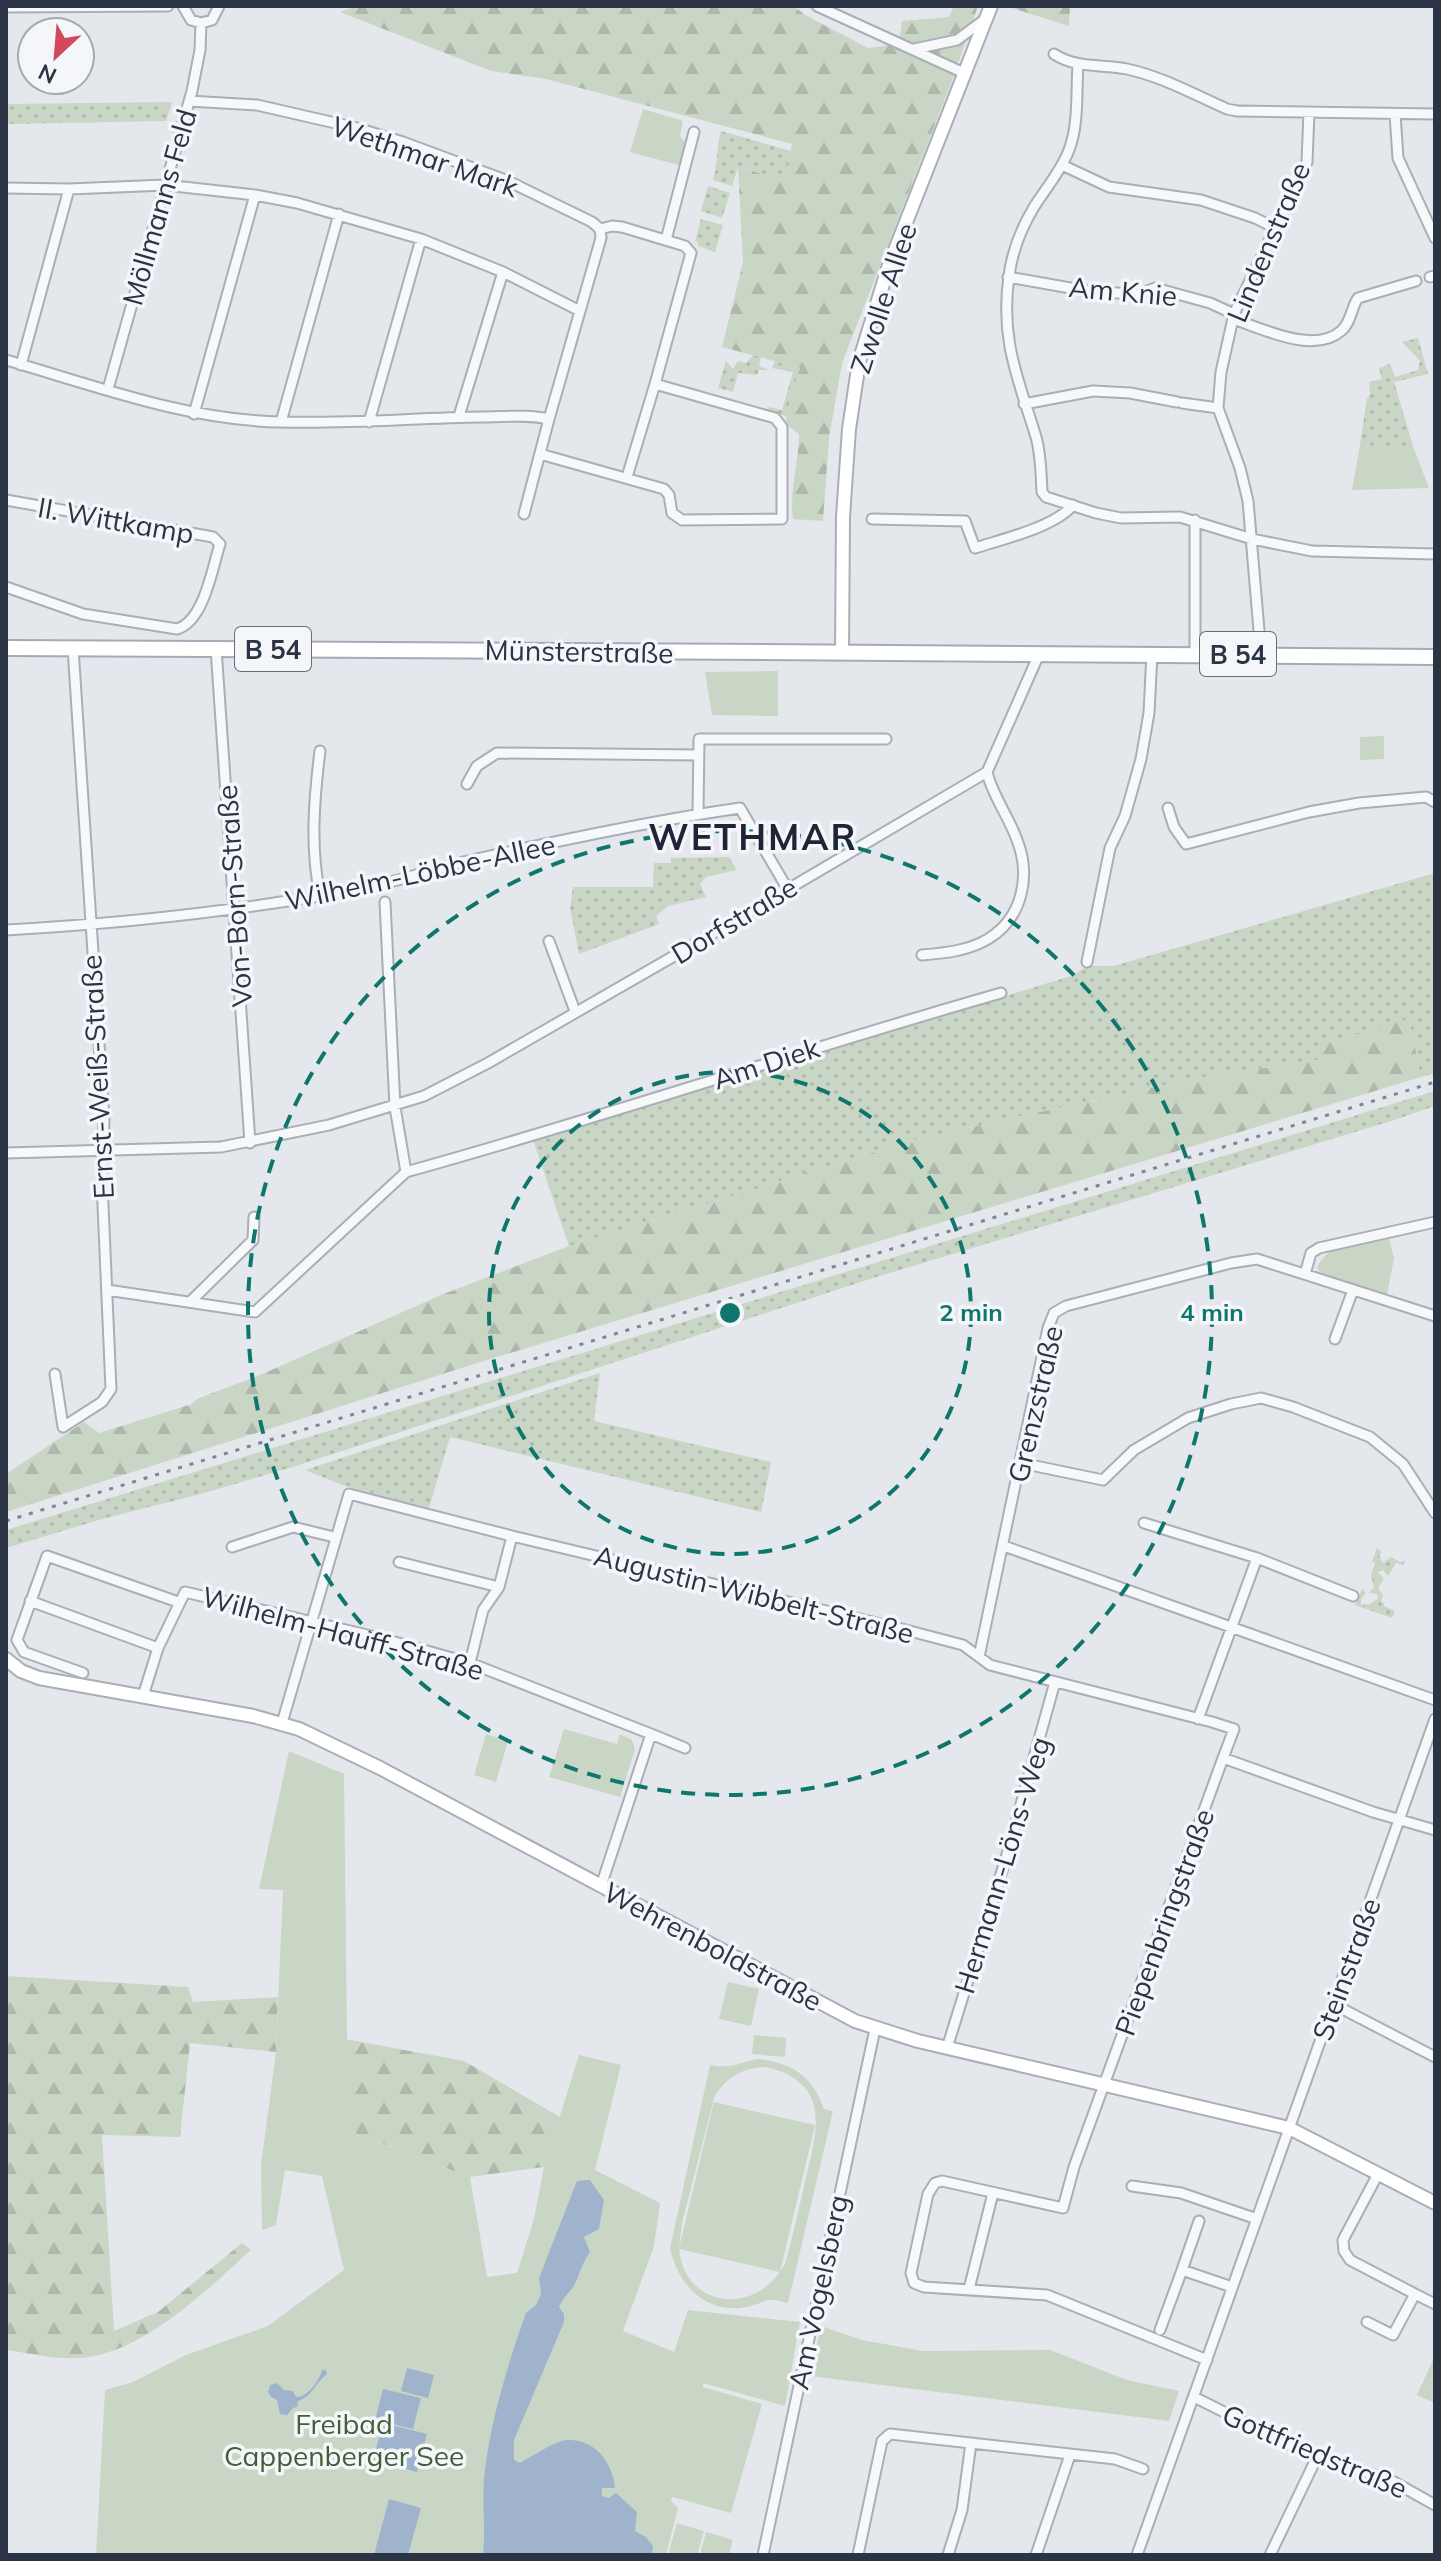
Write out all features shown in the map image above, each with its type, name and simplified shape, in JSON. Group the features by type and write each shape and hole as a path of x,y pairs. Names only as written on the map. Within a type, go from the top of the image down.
{"main road":[{"name":"Münsterstraße","path":"6,648 1040,652 1435,657"}],"street":[{"path":"6,7 168,6"},
{"path":"183,6 187,16 201,23 212,20 219,6"},
{"path":"817,6 964,73"},
{"path":"912,49 957,40 989,12"},
{"name":"Zwolle Allee","path":"842,653 845,489 849,429 859,362 888,268 989,12"},
{"name":"Möllmanns Feld","path":"108,389 189,101 200,50 201,23"},
{"path":"1054,54 1078,65 1125,69 1165,79 1227,109 1435,114"},
{"path":"1078,65 1074,135 1062,165 1034,207 1023,230 1008,277 1007,325 1011,360 1036,439 1042,492 1046,497 1121,518 1180,517 1252,539 1312,551 1435,554"},
{"name":"Wethmar Mark","path":"189,101 257,105 391,138 508,181 582,216 600,229"},
{"name":"Lindenstraße","path":"1261,654 1248,501 1240,468 1218,408 1223,360 1234,316 1307,162 1309,112"},
{"path":"1395,114 1398,158 1435,238"},
{"path":"666,240 694,132"},
{"path":"1062,165 1109,187 1201,200 1275,228"},
{"path":"6,188 165,185 255,195 339,214 421,239 503,272 580,311"},
{"path":"21,365 69,189"},
{"path":"194,414 255,195"},
{"path":"281,422 339,214"},
{"path":"524,514 601,238 600,229 608,226 622,227 685,246 691,253 627,477"},
{"path":"369,422 421,239"},
{"path":"459,416 503,272"},
{"name":"Am Knie","path":"1008,277 1093,292 1140,294 1155,288 1210,303 1234,316 1298,341 1331,337 1348,322 1352,306 1358,298 1416,281"},
{"path":"6,360 194,414 239,420 369,422 532,415 549,419"},
{"path":"540,454 664,489 669,495 672,513 682,520 782,519 782,427 775,418 655,384"},
{"path":"1024,404 1093,391 1130,393 1218,408"},
{"name":"II. Wittkamp","path":"6,500 213,537 219,541 199,609 186,627 177,629 83,614 6,587"},
{"path":"872,519 965,521 975,548 1065,515 1073,505"},
{"path":"1195,520 1195,653"},
{"name":"Ernst-Weiß-Straße","path":"55,1374 63,1427 102,1402 111,1389 104,1120 73,648"},
{"name":"Von-Born-Straße","path":"216,648 250,1143"},
{"path":"922,955 964,949 989,939 1008,921 1020,899 1024,876 1022,856 987,772 1040,652"},
{"path":"1087,962 1106,860 1125,816 1143,750 1149,713 1152,653"},
{"path":"698,814 699,739 886,739"},
{"path":"320,751 314,870 320,895"},
{"path":"467,784 477,766 497,753 698,755"},
{"name":"Dorfstraße","path":"6,1153 221,1147 329,1125 395,1107 461,1078 987,772"},
{"path":"1168,808 1174,827 1186,844 1309,812 1359,803 1426,797 1435,802"},
{"name":"Wilhelm-Löbbe-Allee","path":"6,930 235,910 401,880 469,861 740,808 787,888"},
{"path":"107,1290 255,1312 406,1172 395,1107 385,902"},
{"path":"549,941 575,1011"},
{"name":"Am Diek","path":"406,1172 532,1137 843,1039 1001,993"},
{"path":"191,1301 253,1240 254,1217"},
{"path":"1305,1274 1311,1253 1319,1248 1435,1222"},
{"name":"Grenzstraße","path":"979,1657 1048,1328 1054,1313 1066,1306 1248,1260 1267,1261 1435,1316"},
{"path":"1335,1339 1353,1290"},
{"path":"1021,1463 1103,1480 1134,1450 1188,1418 1250,1399 1272,1400 1355,1429 1378,1442 1403,1464 1435,1513"},
{"name":"Augustin-Wibbelt-Straße","path":"282,1723 349,1494 963,1645 990,1665 1234,1729 1223,1758"},
{"path":"1144,1523 1257,1558 1353,1596"},
{"path":"232,1547 293,1527 334,1537"},
{"path":"470,1663 483,1610 499,1587 512,1536"},
{"path":"1004,1546 1435,1700"},
{"path":"83,1673 24,1652 17,1640 47,1556 178,1602"},
{"path":"1198,1719 1257,1558"},
{"path":"399,1562 499,1587"},
{"name":"Wilhelm-Hauff-Straße","path":"143,1696 158,1648 185,1592 470,1663 685,1748"},
{"path":"30,1601 158,1648"},
{"name":"Wehrenboldstraße","path":"6,1659 21,1671 39,1678 282,1723 347,1751 818,2003 875,2029 1289,2128 1435,2203"},
{"name":"Hermann-Löns-Weg","path":"947,2048 1006,1858 1055,1682"},
{"name":"Steinstraße","path":"1137,2555 1435,1719"},
{"path":"601,1886 651,1734"},
{"path":"1223,1758 1345,1803 1435,1830"},
{"name":"Piepenbringstraße","path":"993,2193 1063,2208 1074,2167 1223,1758"},
{"path":"1333,2004 1435,2057"},
{"name":"Am Vogelsberg","path":"763,2555 875,2029"},
{"path":"1378,2174 1343,2240 1344,2251 1350,2260 1435,2304"},
{"path":"969,2289 993,2193 942,2181 932,2185 928,2194 911,2273 917,2285 924,2287 1047,2295 1207,2360"},
{"path":"1132,2186 1181,2193 1257,2219"},
{"path":"1160,2330 1199,2221"},
{"path":"1182,2270 1232,2287"},
{"path":"1367,2322 1393,2335 1415,2294"},
{"name":"Gottfriedstraße","path":"1194,2397 1317,2457 1394,2482 1435,2505"},
{"path":"858,2555 884,2437 893,2433 1115,2459 1143,2469"},
{"path":"948,2555 962,2510 971,2443"},
{"path":"1036,2555 1070,2455"},
{"path":"1270,2555 1317,2457"}],"green space":[{"path":"358,6 794,6 868,48 899,44 902,21 949,17 954,6 978,6 952,81 842,363 829,438 823,521 793,519 792,498 799,434 787,425 786,416 800,368 722,347 743,262 738,167 786,181 792,144 546,79 491,71 340,12"},
{"path":"1070,6 1069,26 1009,7"},
{"path":"172,102 166,121 6,124 6,104"},
{"path":"643,109 683,121 680,136 687,145 682,166 630,152"},
{"path":"721,131 791,151 786,181 738,167 732,186 713,180"},
{"path":"708,186 730,193 722,218 701,211"},
{"path":"701,219 723,225 715,252 698,246 695,241"},
{"path":"1418,338 1428,374 1394,382 1414,449 1360,445 1370,395 1369,382 1382,379 1379,368 1390,364 1395,377 1418,370 1420,361 1402,342"},
{"path":"754,355 761,357 759,366 769,370 759,370 757,375 738,373 733,392 718,388 726,361 733,369 738,361 746,363"},
{"path":"775,361 800,368 786,416 768,410 769,407 782,410 793,372 772,368"},
{"path":"1360,445 1414,449 1429,488 1352,490"},
{"path":"778,671 778,716 712,715 705,672"},
{"path":"1384,736 1384,759 1360,760 1360,737"},
{"path":"729,857 737,870 706,877 700,884 706,897 668,906 656,916 659,924 579,954 570,908 573,887 653,887 654,863 671,863 671,858"},
{"path":"1435,873 1435,1073 1421,1077 1408,1019 1320,1060 1197,1078 921,1138 569,1246 533,1140 1071,976 1088,966 1114,966"},
{"path":"1409,1019 1421,1077 487,1360 6,1512 6,1474 84,1422 99,1433 192,1404 197,1399 260,1375 441,1295 569,1246 921,1138 1197,1078 1319,1060 1321,1043"},
{"path":"1435,1091 1435,1106 1388,1122 870,1279 296,1466 6,1548 6,1530"},
{"path":"1388,1235 1394,1258 1387,1295 1321,1273 1317,1268 1338,1247"},
{"path":"600,1373 594,1421 771,1462 761,1512 450,1437 429,1508 345,1486 305,1470"},
{"path":"1377,1548 1382,1552 1379,1555 1383,1563 1391,1557 1405,1561 1403,1565 1396,1563 1388,1576 1383,1570 1377,1572 1384,1578 1378,1588 1383,1595 1381,1602 1395,1611 1392,1618 1355,1605 1362,1589 1366,1593 1361,1605 1378,1599 1377,1594 1369,1593 1374,1587 1371,1575 1375,1563 1372,1561"},
{"path":"564,1729 617,1744 620,1734 632,1740 635,1749 620,1797 549,1777"},
{"path":"486,1734 508,1741 496,1782 474,1775"},
{"name":"Freibad Cappenberger See","path":"289,1751 344,1774 348,2129 470,2177 487,2277 517,2273 534,2219 544,2167 579,2055 621,2065 595,2170 660,2203 654,2246 623,2331 674,2352 688,2310 800,2322 785,2406 703,2383 703,2387 762,2404 731,2513 672,2497 671,2501 678,2508 666,2555 96,2555 105,2390 133,2382 186,2355 268,2326 344,2270 322,2176 285,2170 276,2225 262,2230 261,2165 276,2052 283,1890 259,1889"},
{"path":"6,1976 188,1987 193,2002 278,1997 276,2052 190,2043 180,2137 102,2135 114,2331 158,2312 242,2243 251,2250 172,2318 127,2345 103,2354 62,2358 6,2350"},
{"path":"728,1982 759,1989 751,2026 719,2019"},
{"path":"754,2035 786,2038 785,2057 752,2054"},
{"path":"345,2039 464,2061 560,2117 544,2167 470,2177 348,2129"},
{"path":"758,2059 781,2063 799,2073 814,2088 824,2109 833,2111 788,2303 769,2300 732,2308 706,2302 696,2294 680,2274 670,2248 710,2065 729,2066","holes":["766,2067 787,2074 802,2085 811,2097 816,2127 813,2145 789,2251 781,2269 815,2125 714,2102 679,2248 682,2223 715,2095 726,2083 743,2071","679,2249 779,2272 760,2291 743,2298 725,2299 709,2295 695,2285 684,2270"]},
{"path":"821,2326 862,2340 923,2351 1050,2350 1127,2380 1179,2391 1169,2421 810,2376"},
{"path":"1435,2359 1435,2403 1417,2395"},
{"path":"677,2523 704,2531 697,2555 668,2555"},
{"path":"706,2532 733,2540 729,2555 700,2555"}],"water":[{"path":"590,2180 604,2200 599,2229 584,2237 590,2252 575,2284 559,2307 564,2314 564,2322 514,2440 514,2460 520,2463 566,2440 576,2440 594,2448 606,2461 614,2479 615,2488 602,2488 602,2496 609,2498 616,2493 637,2512 635,2531 646,2537 653,2546 652,2555 483,2555 485,2469 501,2390 526,2313 536,2305 541,2294 539,2278 577,2181"},
{"path":"407,2368 434,2375 428,2398 401,2391"},
{"path":"322,2370 326,2370 327,2374 307,2396 298,2401 297,2407 287,2415 280,2414 277,2400 268,2392 270,2385 277,2383 300,2397 312,2388"},
{"path":"383,2389 421,2398 413,2429 375,2420"},
{"path":"383,2423 427,2434 417,2472 373,2460"},
{"path":"389,2499 421,2508 408,2555 374,2555"}],"railway":[{"path":"6,1521 1435,1082"}],"district":[{"name":"WETHMAR","path":"753,836"}]}
